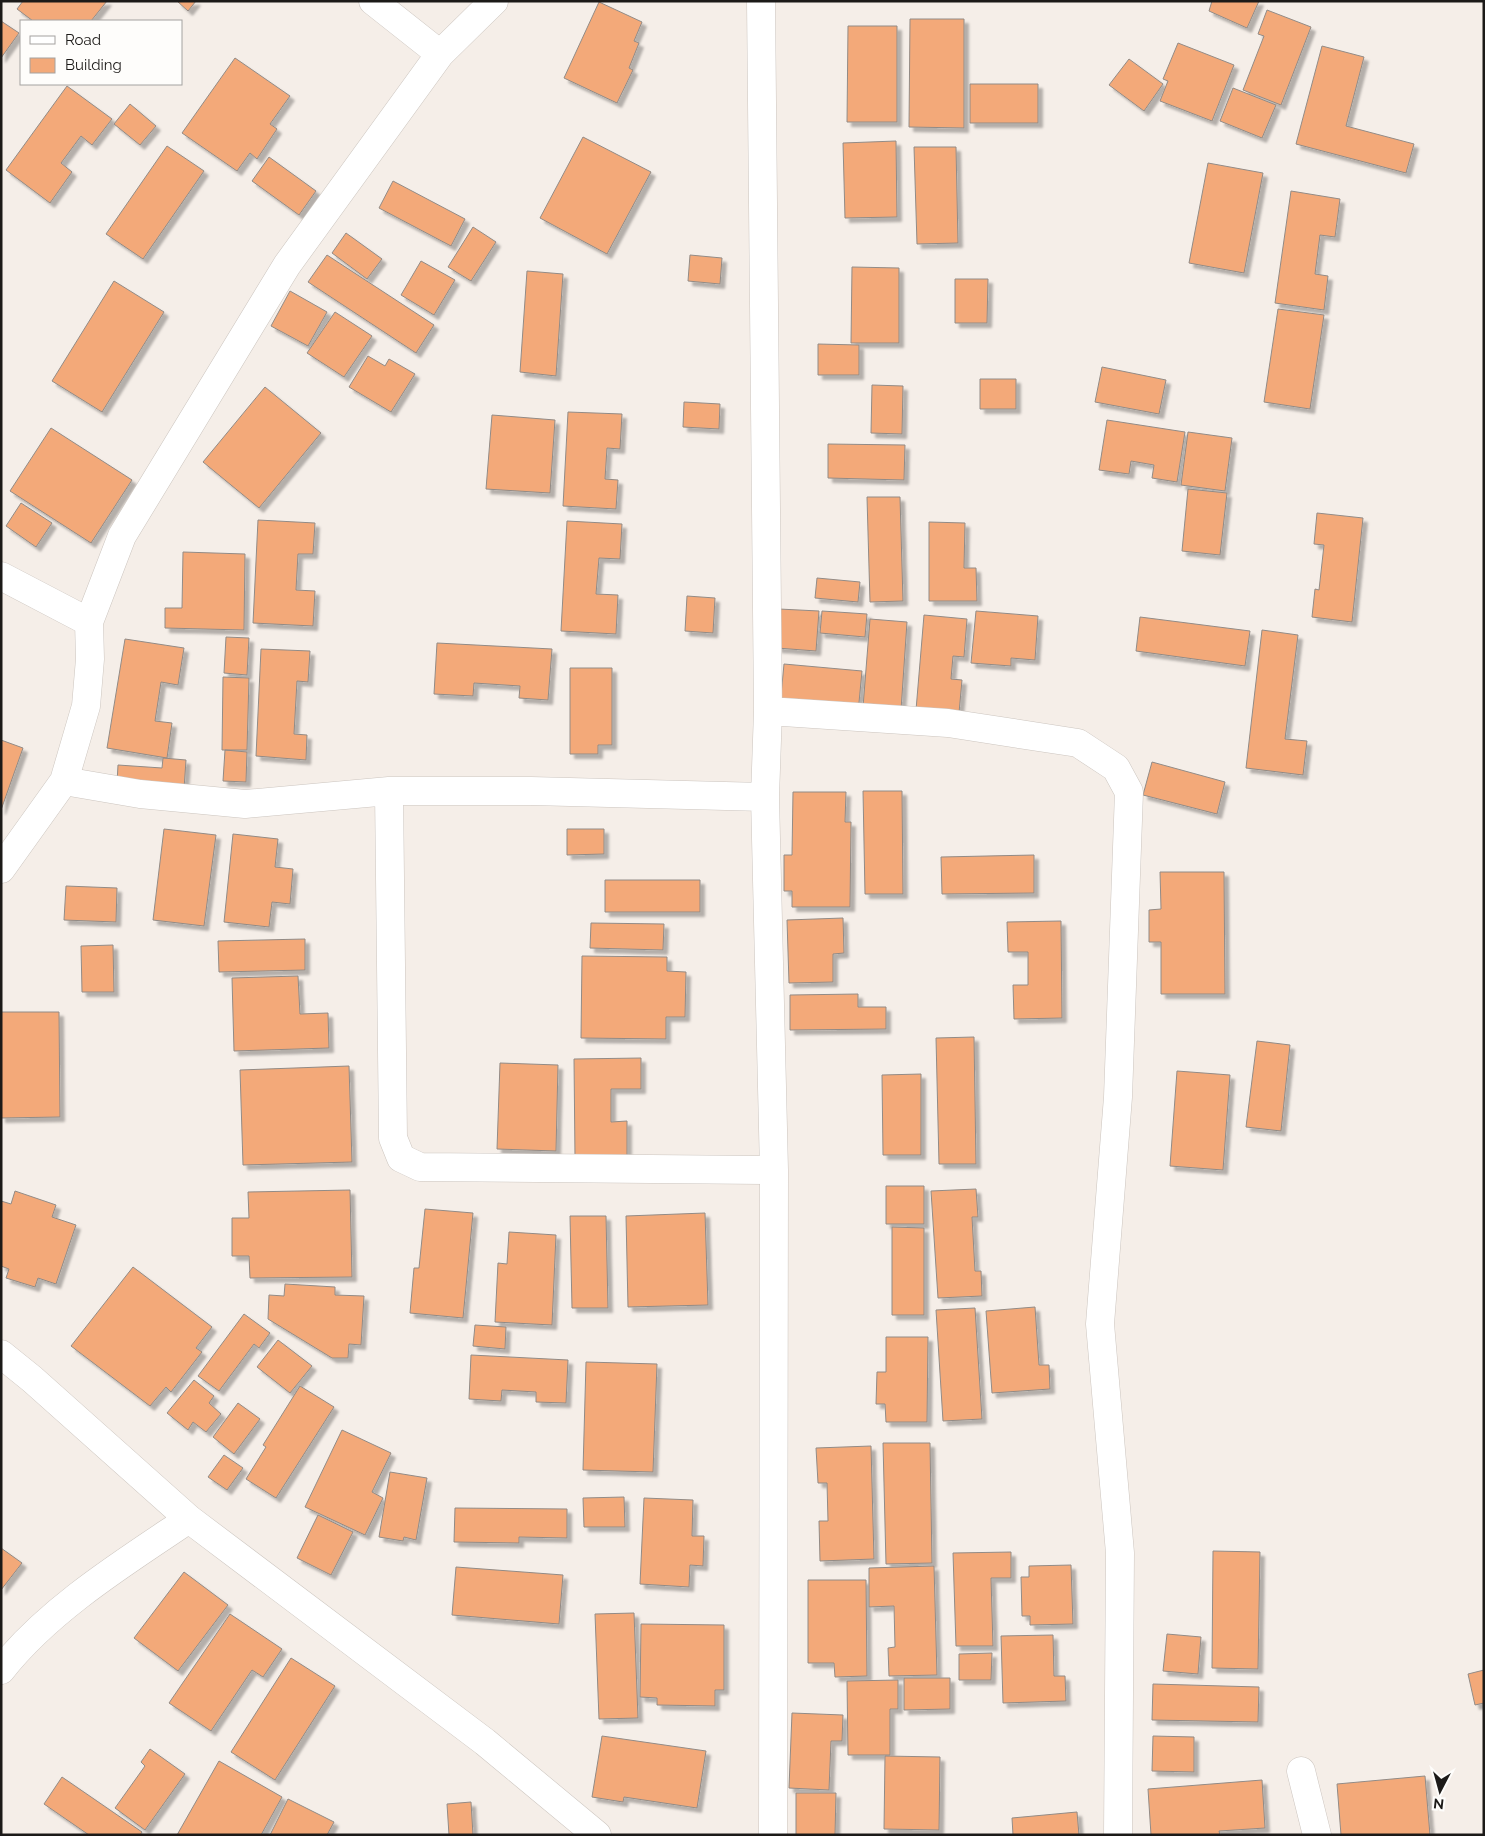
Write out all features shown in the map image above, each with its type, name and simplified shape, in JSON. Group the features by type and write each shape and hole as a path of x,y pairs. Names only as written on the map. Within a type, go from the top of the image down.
{"street":[{"path":"373,1 440,54"},
{"path":"1,869 64,781 86,706 90,659 88,622 122,536 287,265 440,54 494,1"},
{"path":"761,1 768,711 765,797 774,1170 773,1835"},
{"path":"1,576 88,622"},
{"path":"768,711 948,724 1078,743 1116,768 1129,792 1118,1097 1100,1324 1120,1553 1118,1835"},
{"path":"64,781 140,794 245,804 389,791 531,791 765,797"},
{"path":"389,791 393,1138 401,1158 420,1167 774,1170"},
{"path":"1,1354 32,1379 189,1519 485,1742 597,1835"},
{"path":"1,1670 50,1620 103,1577 189,1519"},
{"path":"1300,1771 1316,1835"}],"building":[{"path":"23,1 107,1 92,20 32,20 17,9"},
{"path":"177,1 196,1 188,11"},
{"path":"1212,1 1259,1 1247,28 1209,11"},
{"path":"599,2 642,22 634,41 639,43 629,68 633,70 617,103 564,78"},
{"path":"1267,10 1311,27 1281,105 1243,90 1264,36 1258,34"},
{"path":"910,19 964,19 964,128 909,127"},
{"path":"1,21 19,33 1,58"},
{"path":"848,26 897,26 897,122 847,122"},
{"path":"1178,43 1234,65 1212,121 1160,101 1168,81 1163,79"},
{"path":"1322,46 1364,57 1346,126 1414,144 1406,173 1296,144"},
{"path":"235,58 290,96 270,124 277,129 257,159 250,153 237,171 182,133"},
{"path":"1129,59 1163,84 1144,111 1109,85"},
{"path":"970,84 1038,84 1038,123 970,123"},
{"path":"67,86 112,119 92,145 81,136 61,163 72,172 50,203 6,170"},
{"path":"1233,88 1276,105 1262,138 1220,121"},
{"path":"130,104 156,126 140,145 114,124"},
{"path":"583,137 651,172 607,254 540,218"},
{"path":"896,141 897,217 845,218 843,143"},
{"path":"167,146 204,171 143,259 106,234"},
{"path":"914,147 956,147 958,243 917,244"},
{"path":"269,157 316,191 299,215 252,181"},
{"path":"1208,163 1263,173 1244,273 1189,263"},
{"path":"393,181 465,219 451,246 379,208"},
{"path":"1291,191 1340,199 1335,237 1320,235 1315,274 1328,276 1324,310 1275,303"},
{"path":"473,227 496,242 471,281 448,267"},
{"path":"346,233 382,259 367,279 332,253"},
{"path":"327,255 434,325 416,353 308,282"},
{"path":"690,255 722,258 720,284 688,281"},
{"path":"421,261 455,280 434,315 401,295"},
{"path":"852,267 899,268 899,343 851,343"},
{"path":"527,271 563,274 556,376 520,372"},
{"path":"955,279 988,279 987,323 955,323"},
{"path":"114,281 164,312 102,412 52,381"},
{"path":"290,291 327,312 308,346 271,326"},
{"path":"1278,309 1324,315 1310,409 1264,402"},
{"path":"335,312 372,336 344,377 307,353"},
{"path":"818,344 859,345 859,375 818,375"},
{"path":"368,356 385,366 389,359 415,374 391,412 349,387"},
{"path":"1102,367 1166,380 1159,414 1095,402"},
{"path":"980,379 1016,379 1016,409 980,409"},
{"path":"872,385 903,386 902,434 871,433"},
{"path":"265,387 321,433 259,508 203,462"},
{"path":"684,402 720,404 719,429 683,427"},
{"path":"568,412 622,414 620,449 607,448 605,479 618,480 616,509 563,506"},
{"path":"492,415 555,420 550,493 486,489"},
{"path":"1107,420 1185,432 1177,482 1152,478 1154,465 1131,461 1129,474 1099,470"},
{"path":"51,428 132,480 91,543 10,491"},
{"path":"1188,432 1232,438 1225,491 1181,485"},
{"path":"828,444 905,445 904,480 828,478"},
{"path":"1188,489 1227,493 1220,555 1182,551"},
{"path":"867,497 900,497 903,601 870,602"},
{"path":"21,503 52,523 36,547 6,526"},
{"path":"1317,513 1363,518 1352,622 1312,617 1315,589 1319,590 1324,545 1314,544"},
{"path":"258,520 315,523 313,554 298,554 296,590 315,591 313,626 253,623"},
{"path":"567,521 622,524 620,559 599,558 596,594 618,595 616,634 561,631"},
{"path":"929,522 965,523 964,568 976,568 977,601 929,601"},
{"path":"183,552 245,554 244,630 165,628 165,608 182,608"},
{"path":"817,578 860,582 858,602 815,598"},
{"path":"687,596 715,598 713,633 685,631"},
{"path":"779,609 819,611 816,651 777,648"},
{"path":"822,611 867,614 865,637 820,633"},
{"path":"976,611 1038,616 1035,660 1011,658 1011,666 971,663"},
{"path":"924,615 967,619 964,657 953,656 951,679 962,680 959,713 916,710"},
{"path":"1140,617 1250,631 1245,666 1136,651"},
{"path":"870,619 907,622 901,710 863,707"},
{"path":"1262,630 1298,635 1285,739 1307,741 1303,775 1246,768"},
{"path":"226,637 249,638 247,675 224,673"},
{"path":"125,639 184,648 178,685 161,682 155,721 172,723 167,758 107,748"},
{"path":"437,643 552,649 548,700 519,698 520,686 474,683 473,696 434,694"},
{"path":"261,649 310,651 308,682 297,681 294,734 307,735 306,760 256,756"},
{"path":"784,664 862,671 858,713 780,706"},
{"path":"570,668 612,668 612,745 598,745 598,754 570,754"},
{"path":"223,677 249,678 247,750 222,750"},
{"path":"1,740 23,748 1,810"},
{"path":"225,750 247,752 246,782 223,781"},
{"path":"163,758 186,760 184,789 117,783 118,765 162,768"},
{"path":"1152,762 1225,782 1217,814 1143,795"},
{"path":"863,791 902,791 903,894 865,894"},
{"path":"793,792 846,792 845,822 851,822 850,907 792,907 792,891 784,891 784,855 792,855"},
{"path":"164,829 216,835 204,926 153,920"},
{"path":"567,829 604,829 604,854 567,855"},
{"path":"233,834 278,839 275,867 293,869 290,904 272,902 269,927 224,922"},
{"path":"1034,855 1034,893 942,894 941,857"},
{"path":"1160,872 1224,872 1225,994 1161,994 1161,942 1149,942 1149,910 1161,909"},
{"path":"605,880 700,880 700,912 605,912"},
{"path":"66,886 117,888 116,922 64,920"},
{"path":"843,918 844,953 833,954 833,982 789,983 787,920"},
{"path":"1061,921 1062,1018 1014,1019 1013,985 1028,985 1028,952 1008,952 1007,922"},
{"path":"591,923 664,924 663,950 590,948"},
{"path":"305,939 305,970 219,972 218,941"},
{"path":"113,945 114,992 82,992 81,946"},
{"path":"582,956 667,957 667,971 686,972 685,1017 666,1017 666,1039 581,1038"},
{"path":"298,976 300,1014 328,1013 329,1048 234,1051 232,978"},
{"path":"858,994 858,1007 886,1007 886,1029 790,1030 790,995"},
{"path":"1,1012 59,1012 60,1117 1,1118"},
{"path":"974,1037 976,1164 939,1164 936,1038"},
{"path":"1257,1041 1290,1045 1281,1131 1246,1127"},
{"path":"641,1058 641,1089 611,1089 611,1122 627,1121 627,1157 575,1158 574,1059"},
{"path":"500,1063 558,1065 556,1151 497,1149"},
{"path":"349,1066 352,1162 243,1165 240,1070"},
{"path":"1177,1071 1230,1075 1223,1170 1170,1166"},
{"path":"921,1074 921,1155 883,1155 882,1075"},
{"path":"886,1186 924,1186 924,1224 886,1224"},
{"path":"976,1189 978,1217 972,1217 975,1271 981,1271 982,1296 938,1298 931,1191"},
{"path":"350,1190 352,1277 250,1278 249,1256 232,1256 232,1218 249,1218 248,1192"},
{"path":"15,1191 56,1205 52,1217 76,1225 56,1284 38,1278 35,1287 6,1278 9,1269 1,1266 1,1201 11,1204"},
{"path":"425,1209 473,1213 463,1318 410,1313 414,1268 419,1268"},
{"path":"705,1213 708,1305 628,1307 626,1216"},
{"path":"570,1216 606,1216 608,1308 572,1308"},
{"path":"892,1227 924,1228 924,1315 892,1315"},
{"path":"509,1232 556,1235 552,1325 495,1322 498,1263 507,1264"},
{"path":"133,1267 212,1327 196,1348 202,1352 171,1392 166,1387 150,1406 71,1346"},
{"path":"285,1284 335,1287 335,1295 364,1296 361,1345 349,1344 348,1358 332,1358 268,1319 269,1295 284,1296"},
{"path":"1035,1307 1039,1365 1049,1365 1050,1389 992,1393 986,1311"},
{"path":"975,1308 982,1419 943,1421 936,1310"},
{"path":"244,1314 270,1333 259,1348 254,1344 219,1391 198,1376"},
{"path":"475,1325 506,1327 505,1349 473,1346"},
{"path":"886,1337 928,1337 927,1422 886,1422 885,1404 876,1404 877,1372 886,1372"},
{"path":"278,1340 312,1366 290,1393 257,1367"},
{"path":"471,1355 568,1360 566,1403 536,1402 536,1392 502,1390 501,1401 469,1399"},
{"path":"586,1362 657,1364 653,1472 583,1470"},
{"path":"194,1380 214,1396 209,1403 221,1414 206,1432 193,1422 188,1430 167,1413"},
{"path":"300,1386 334,1407 276,1498 246,1479 266,1447 263,1445"},
{"path":"238,1403 260,1419 234,1454 213,1437"},
{"path":"342,1430 391,1453 372,1492 383,1498 365,1535 305,1507"},
{"path":"883,1443 930,1443 932,1563 886,1564"},
{"path":"871,1446 874,1559 820,1561 819,1521 828,1521 827,1483 818,1483 816,1448"},
{"path":"224,1455 243,1468 227,1490 208,1477"},
{"path":"390,1472 427,1478 416,1540 404,1537 403,1541 379,1537"},
{"path":"624,1497 625,1527 584,1527 583,1498"},
{"path":"644,1498 693,1500 692,1536 704,1536 703,1566 690,1565 689,1587 640,1584"},
{"path":"455,1508 567,1509 567,1538 519,1537 519,1543 454,1542"},
{"path":"318,1515 353,1532 331,1575 297,1558"},
{"path":"1,1548 22,1563 1,1590"},
{"path":"1213,1551 1260,1552 1258,1669 1212,1668"},
{"path":"1011,1552 1011,1578 991,1578 993,1646 956,1646 953,1553"},
{"path":"1071,1565 1073,1624 1030,1625 1030,1616 1022,1616 1021,1577 1029,1577 1029,1566"},
{"path":"934,1566 937,1675 889,1676 888,1648 895,1647 894,1606 869,1607 869,1568"},
{"path":"456,1567 563,1575 559,1624 452,1615"},
{"path":"184,1572 228,1605 178,1671 134,1638"},
{"path":"808,1580 866,1580 867,1676 835,1677 834,1663 808,1663"},
{"path":"634,1613 638,1718 599,1719 595,1614"},
{"path":"230,1614 282,1649 263,1677 252,1670 211,1731 169,1703"},
{"path":"641,1624 724,1625 724,1690 715,1690 715,1706 657,1705 657,1698 640,1697"},
{"path":"1167,1634 1201,1637 1198,1674 1163,1671"},
{"path":"1053,1635 1054,1676 1065,1676 1066,1701 1003,1703 1001,1636"},
{"path":"992,1653 991,1680 959,1680 959,1654"},
{"path":"291,1658 335,1686 275,1780 231,1752"},
{"path":"1484,1670 1484,1703 1475,1705 1468,1674"},
{"path":"904,1678 950,1678 950,1709 904,1710"},
{"path":"898,1680 898,1709 890,1709 890,1755 848,1755 847,1681"},
{"path":"1153,1684 1259,1687 1258,1722 1152,1720"},
{"path":"792,1713 843,1715 842,1741 831,1741 829,1790 789,1788"},
{"path":"602,1736 706,1751 697,1808 624,1797 623,1802 592,1797"},
{"path":"1153,1736 1194,1737 1194,1772 1152,1771"},
{"path":"150,1749 185,1774 145,1830 115,1808 145,1766 141,1762"},
{"path":"885,1756 940,1757 939,1830 884,1829"},
{"path":"219,1761 282,1797 261,1835 177,1835"},
{"path":"1425,1776 1430,1835 1341,1835 1337,1784"},
{"path":"62,1777 142,1832 140,1835 89,1835 44,1804"},
{"path":"1262,1780 1265,1828 1219,1831 1220,1835 1151,1835 1148,1789"},
{"path":"796,1793 836,1793 835,1835 796,1835"},
{"path":"288,1799 334,1822 327,1835 270,1835"},
{"path":"471,1802 473,1835 449,1835 447,1804"},
{"path":"1077,1812 1079,1835 1013,1835 1012,1818"}]}
